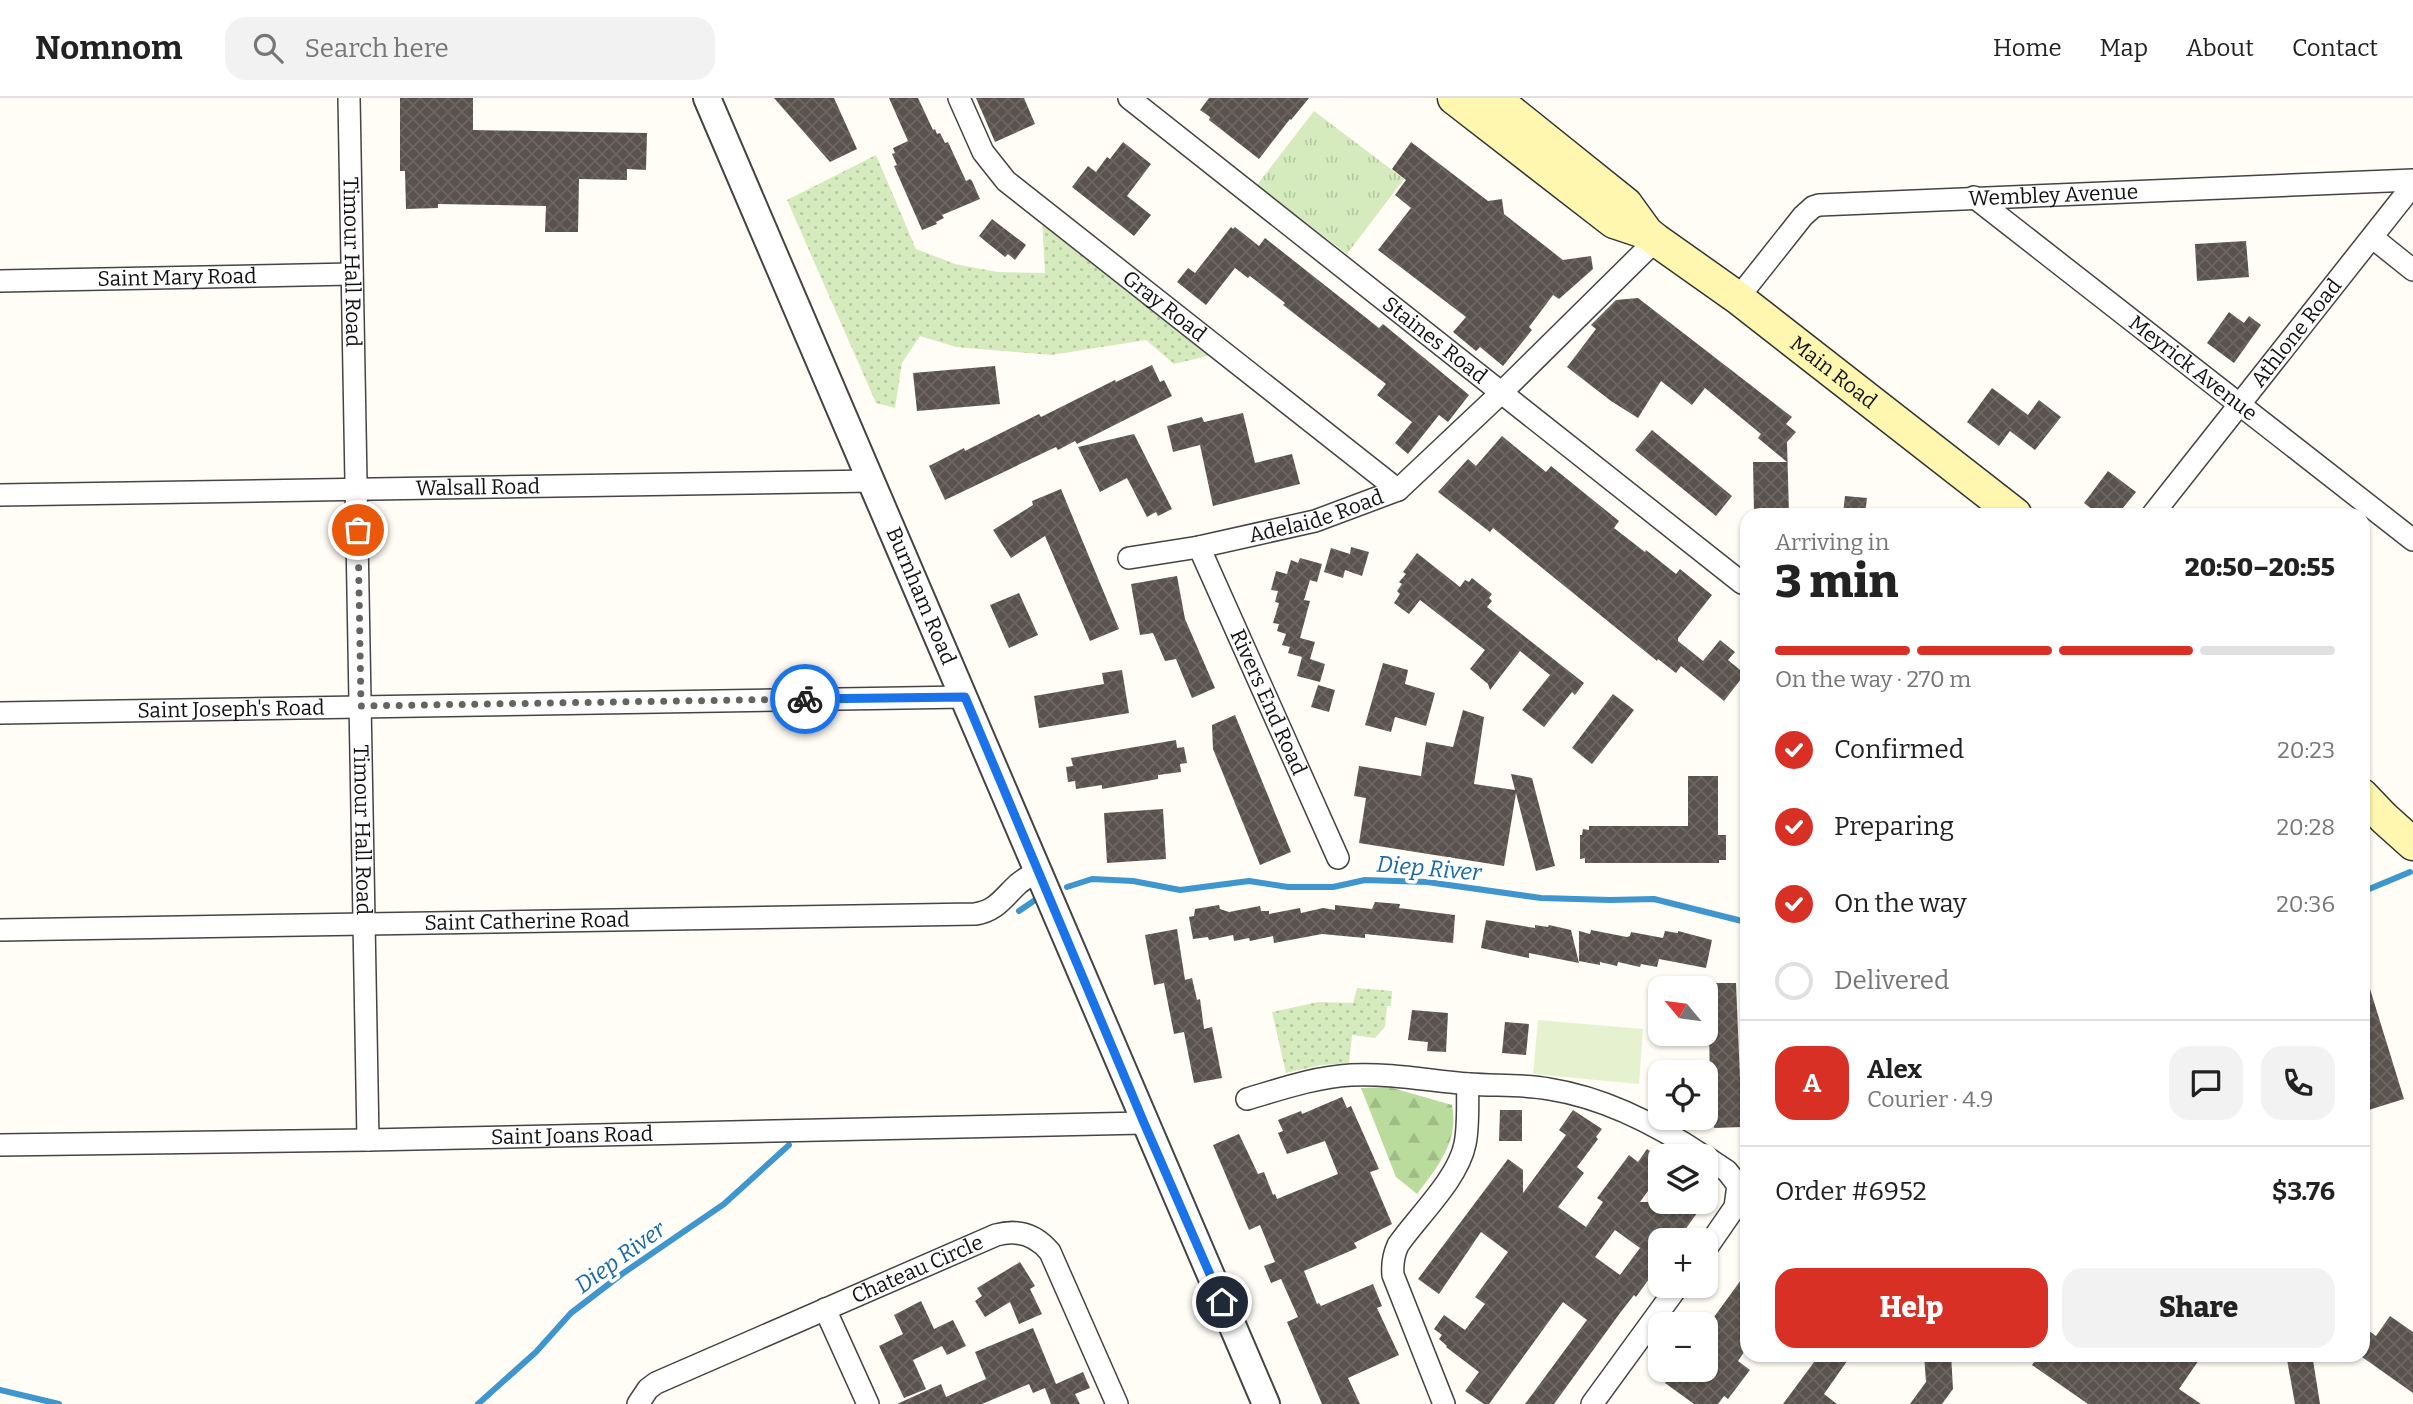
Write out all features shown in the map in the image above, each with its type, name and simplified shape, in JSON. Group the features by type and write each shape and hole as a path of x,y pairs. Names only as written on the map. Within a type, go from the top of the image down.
{"main road":[{"name":"Main Road","path":"1454,98 1614,222 1652,237 1738,298 2007,508"},
{"name":"Main Road","path":"1494,98 1626,204 1652,237"},
{"path":"2370,799 2391,810 2413,827"},
{"path":"2370,803 2413,844"}],"street":[{"name":"Timour Hall Road","path":"349,98 368,1140"},
{"name":"Burnham Road","path":"707,98 1266,1404"},
{"name":"Gray Road","path":"959,98 984,152 1006,181 1398,490"},
{"name":"Staines Road","path":"1129,98 1740,581"},
{"name":"Wembley Avenue","path":"1738,298 1813,207 1819,205 1974,197 2413,183"},
{"name":"Athlone Road","path":"2158,508 2373,238 2413,183"},
{"name":"Meyrick Avenue","path":"1974,197 2413,540"},
{"name":"Adelaide Road","path":"1129,558 1199,547 1315,521 1398,490 1501,393 1652,237"},
{"path":"2373,238 2413,270"},
{"name":"Saint Mary Road","path":"0,281 352,274"},
{"name":"Walsall Road","path":"0,495 873,481"},
{"name":"Rivers End Road","path":"1199,547 1338,858"},
{"name":"Saint Joseph's Road","path":"0,713 965,697"},
{"name":"Saint Catherine Road","path":"0,930 975,914 996,907 1020,882 1046,889"},
{"path":"1247,1099 1305,1082 1350,1075 1390,1075 1468,1084 1547,1088 1603,1101 1684,1144"},
{"path":"1444,1404 1393,1275 1392,1265 1398,1245 1447,1180 1463,1152 1468,1084"},
{"name":"Saint Joans Road","path":"0,1145 1144,1123"},
{"path":"1718,1165 1727,1171 1738,1185 1735,1207 1718,1232"},
{"name":"Chateau Circle","path":"638,1404 648,1389 656,1383 1005,1232 1023,1234 1043,1243 1051,1252 1117,1404"},
{"path":"1592,1404 1669,1298"},
{"path":"825,1309 868,1404"}],"green space":[{"path":"1314,111 1404,179 1347,254 1257,185"},
{"path":"876,155 916,249 955,264 997,272 1045,273 1042,220 1212,355 1174,364 1146,340 1051,355 956,347 920,336 902,363 895,408 876,403 787,200"},
{"path":"1357,988 1392,991 1385,1027 1375,1038 1352,1035 1349,1063 1321,1065 1286,1073 1272,1012 1318,1002 1353,1003"},
{"path":"1538,1020 1643,1029 1639,1084 1533,1074"},
{"path":"1389,1087 1452,1105 1450,1142 1417,1194 1396,1177 1361,1088"}],"building":[{"path":"400,98 473,98 473,130 647,133 646,170 627,169 627,180 579,179 578,232 545,232 546,206 438,204 438,208 406,209 405,171 400,171"},
{"path":"774,98 834,98 857,149 830,162"},
{"path":"889,98 918,98 933,130 935,129 937,134 940,133 945,143 948,142 966,181 972,181 980,199 942,215 944,218 936,222 937,224 922,230 894,166 897,165 892,154 895,153 893,148 908,141"},
{"path":"976,98 1024,98 1035,124 995,142"},
{"path":"1209,98 1309,98 1259,159 1200,110"},
{"path":"1123,142 1151,164 1127,196 1151,215 1134,236 1072,187 1088,166 1096,172"},
{"path":"1411,142 1488,201 1502,199 1504,214 1563,260 1591,256 1593,269 1559,299 1553,295 1529,327 1532,330 1503,366 1480,347 1476,351 1453,332 1466,317 1378,250 1411,208 1395,195 1406,180 1392,169"},
{"path":"992,219 1026,245 1015,260 1008,254 1005,257 979,236"},
{"path":"1231,227 1235,227 1259,246 1265,238 1379,328 1383,324 1469,395 1448,422 1439,415 1408,454 1395,443 1412,422 1377,395 1386,384 1283,305 1285,303 1250,276 1248,278 1235,268 1206,305 1177,282 1188,268 1195,273"},
{"path":"2246,241 2249,277 2197,281 2195,244"},
{"path":"1638,298 1792,417 1786,424 1796,432 1787,442 1789,508 1754,508 1753,462 1787,462 1758,438 1761,434 1705,388 1692,405 1661,381 1638,418 1567,367 1596,329 1591,325 1616,300"},
{"path":"2229,312 2244,323 2249,316 2261,325 2234,363 2207,343"},
{"path":"1152,365 1160,382 1164,380 1172,396 1077,444 1075,441 1058,450 1056,447 945,500 929,466"},
{"path":"995,366 1000,404 917,411 913,373"},
{"path":"1992,388 2028,415 2039,400 2061,417 2035,450 2010,431 1999,446 1967,422"},
{"path":"1243,413 1255,463 1292,454 1300,484 1213,506 1200,445 1173,452 1167,426 1202,417 1204,422"},
{"path":"1652,430 1732,496 1716,516 1635,450"},
{"path":"1134,434 1172,509 1158,516 1156,512 1147,517 1127,478 1100,492 1078,447"},
{"path":"1502,436 1546,472 1551,466 1619,521 1614,528 1645,552 1646,550 1676,574 1680,569 1712,595 1678,641 1703,661 1720,640 1735,652 1728,660 1740,670 1740,680 1724,701 1681,666 1676,673 1658,659 1657,661 1493,528 1490,532 1438,492 1468,459 1476,466"},
{"path":"2108,471 2136,492 2123,508 2090,508 2084,503"},
{"path":"1061,489 1119,629 1090,641 1045,536 1011,558 993,530 1033,505 1032,501"},
{"path":"1845,496 1867,498 1866,508 1844,508"},
{"path":"1351,547 1369,552 1362,576 1345,570 1343,578 1324,572 1331,548 1350,554"},
{"path":"1417,553 1460,587 1465,580 1469,582 1472,578 1492,594 1489,598 1492,601 1487,607 1584,683 1575,695 1572,692 1544,727 1522,710 1550,675 1520,651 1490,690 1488,684 1470,669 1485,650 1420,600 1409,614 1394,603 1400,594 1397,591 1402,584 1399,582 1406,574 1403,572"},
{"path":"1300,558 1322,564 1317,582 1310,580 1304,600 1310,601 1300,638 1315,642 1310,659 1325,664 1320,682 1297,676 1302,657 1288,653 1290,647 1282,645 1286,634 1277,631 1279,624 1273,623 1279,603 1275,602 1278,591 1271,590 1276,571 1287,574 1291,560 1298,563"},
{"path":"1177,576 1185,619 1215,688 1192,698 1176,659 1165,661 1153,633 1140,635 1131,584"},
{"path":"1019,593 1038,635 1009,648 990,605"},
{"path":"1383,663 1408,670 1405,684 1435,693 1426,726 1395,717 1391,732 1365,725"},
{"path":"1122,670 1129,713 1039,728 1034,696 1104,684 1102,673"},
{"path":"1318,685 1335,690 1329,712 1311,707"},
{"path":"1613,694 1634,710 1592,764 1572,748"},
{"path":"1463,710 1484,717 1474,784 1515,790 1511,774 1532,778 1555,866 1536,871 1516,793 1504,866 1359,843 1366,798 1354,796 1359,766 1421,776 1426,742 1453,747"},
{"path":"1235,715 1291,852 1260,865 1213,749 1212,725"},
{"path":"1176,740 1177,748 1184,747 1187,763 1180,764 1181,772 1102,789 1102,785 1076,789 1075,781 1068,782 1066,767 1073,766 1071,758"},
{"path":"1688,776 1718,776 1718,835 1726,835 1726,860 1719,860 1719,863 1585,863 1585,858 1580,859 1580,835 1583,829 1589,830 1589,826 1688,826"},
{"path":"1163,809 1166,859 1107,863 1104,813"},
{"path":"1375,902 1455,915 1453,943 1365,934 1365,938 1322,934 1274,943 1273,936 1250,941 1249,938 1234,941 1233,935 1209,940 1208,937 1193,939 1189,917 1194,916 1195,909 1219,905 1220,909 1229,912 1260,906 1261,911 1269,911 1269,914 1300,908 1301,913 1323,908 1335,910 1335,905 1372,909"},
{"path":"1486,920 1535,928 1535,925 1549,925 1571,930 1579,963 1529,953 1529,958 1481,948"},
{"path":"1177,929 1185,980 1192,978 1197,1000 1200,999 1204,1029 1212,1027 1222,1078 1194,1083 1184,1032 1174,1034 1164,983 1154,985 1145,935"},
{"path":"1591,930 1627,937 1631,932 1663,938 1665,931 1678,931 1712,940 1706,968 1659,959 1657,967 1641,964 1640,967 1618,962 1617,966 1600,962 1600,965 1579,961 1579,931 1590,934"},
{"path":"1718,983 1736,983 1740,1127 1718,1128 1718,1060 1710,1060 1709,1046 1718,1046"},
{"path":"2370,989 2404,1099 2370,1110"},
{"path":"1412,1010 1448,1013 1446,1052 1427,1051 1428,1042 1408,1040"},
{"path":"1505,1022 1529,1024 1526,1055 1502,1053"},
{"path":"1342,1097 1347,1108 1351,1106 1379,1169 1370,1172 1392,1224 1354,1243 1357,1248 1304,1271 1317,1304 1321,1306 1373,1284 1382,1306 1377,1308 1399,1355 1348,1378 1360,1404 1322,1404 1287,1322 1298,1317 1281,1279 1271,1283 1264,1266 1275,1262 1260,1225 1249,1230 1213,1145 1239,1134 1258,1174 1264,1172 1277,1199 1338,1174 1325,1141 1287,1154 1278,1133 1283,1131 1278,1120 1301,1111 1302,1114"},
{"path":"1500,1110 1522,1110 1522,1141 1499,1141"},
{"path":"1573,1110 1602,1129 1596,1137 1598,1139 1577,1167 1584,1173 1558,1207 1586,1227 1603,1202 1597,1198 1629,1155 1638,1162 1647,1149 1648,1191 1640,1202 1648,1202 1648,1214 1696,1214 1686,1228 1648,1228 1648,1280 1620,1313 1554,1404 1525,1404 1587,1320 1563,1302 1489,1404 1484,1404 1465,1391 1479,1372 1446,1347 1439,1339 1442,1335 1434,1329 1444,1315 1465,1330 1485,1304 1475,1297 1508,1252 1481,1232 1439,1294 1418,1279 1508,1159 1523,1170 1523,1193 1566,1135 1559,1130","holes":["1615,1230 1640,1248 1620,1275 1595,1257"]},
{"path":"1020,1262 1035,1286 1030,1289 1042,1314 1019,1324 1010,1302 985,1317 975,1301 982,1296 977,1288"},
{"path":"1740,1281 1738,1361 1750,1370 1728,1399 1724,1396 1718,1404 1694,1404 1665,1383 1718,1382 1718,1312"},
{"path":"921,1301 934,1329 953,1320 966,1346 947,1355 942,1346 913,1360 926,1389 904,1398 879,1346 903,1334 894,1315"},
{"path":"2390,1316 2413,1332 2413,1393 2369,1362 2370,1332 2376,1336"},
{"path":"1033,1328 1056,1384 1083,1372 1090,1388 1075,1394 1080,1404 1051,1404 1045,1388 1033,1393 1029,1384 982,1404 897,1404 941,1384 946,1397 986,1379 975,1352"},
{"path":"1814,1362 1846,1362 1824,1394 1837,1404 1783,1404"},
{"path":"1925,1362 1951,1362 1953,1389 1942,1404 1910,1404 1926,1382"},
{"path":"2034,1362 2198,1362 2179,1389 2201,1404 2088,1404 2032,1365"},
{"path":"2287,1362 2313,1362 2320,1404 2295,1404"}],"waterway":[{"name":"Diep River","path":"2370,889 2410,872"},
{"name":"Diep River","path":"1067,887 1092,879 1133,881 1180,890 1249,881 1288,887 1333,887 1365,880 1427,882 1541,898 1654,899 1740,920"},
{"name":"Diep River","path":"1019,911 1035,900"},
{"name":"Diep River","path":"478,1404 536,1352 571,1313 622,1274 724,1204 789,1145"},
{"name":"Diep River","path":"0,1390 59,1404"}],"way so far":[{"path":"358,530 361,706 805,699"}],"route":[{"path":"805,699 965,697 1222,1302"}]}
